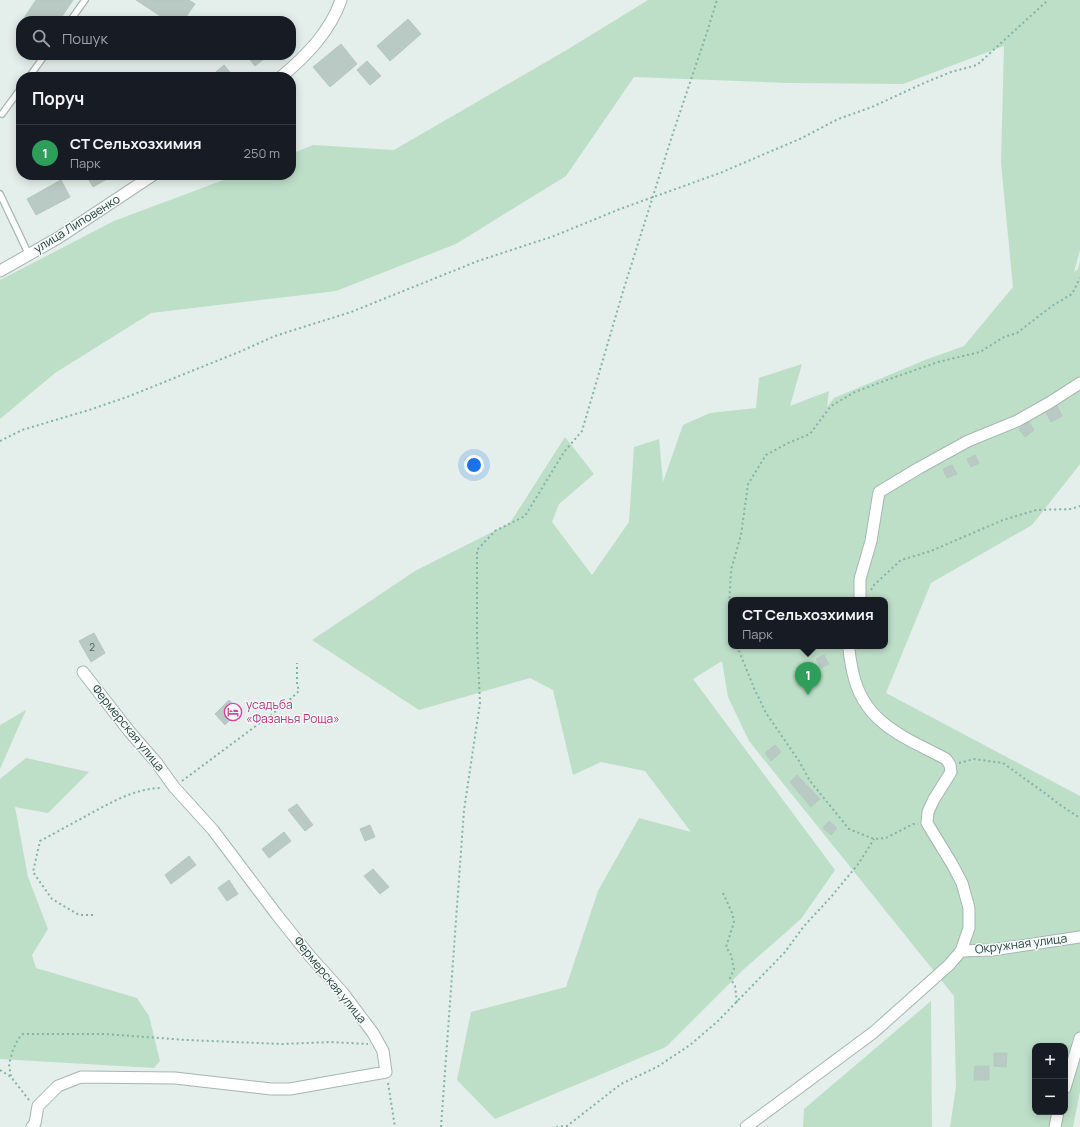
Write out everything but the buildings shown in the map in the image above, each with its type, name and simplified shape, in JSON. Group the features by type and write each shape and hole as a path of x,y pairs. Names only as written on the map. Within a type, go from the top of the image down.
{"street":[{"path":"287,72 314,45 335,15 340,0"},
{"name":"улица Липовенко","path":"0,271 58,238 145,180"},
{"path":"864,597 860,579 871,541 879,492 919,468 968,442 1017,421 1080,383"},
{"path":"746,1127 874,1032 949,965 961,950 968,928 969,908 962,883 927,823 928,812 934,799 951,772 950,765 946,759 895,732 879,720 868,708 859,693 854,680 849,649"},
{"name":"Фермерская улица","path":"83,672 129,731 156,762 174,788 214,830 277,915 309,955 343,993 384,1051 386,1072"},
{"name":"Окружная улица","path":"961,950 992,950 1080,937"},
{"path":"1068,1079 1080,1038"},
{"path":"32,1127 35,1123 38,1106 58,1086 81,1077 175,1078 290,1090 386,1072"},
{"path":"1055,1127 1057,1115"}],"lane":[{"path":"74,16 85,0"},
{"path":"33,72 41,60"},
{"path":"2,114 16,95"},
{"path":"0,194 29,255"}],"path":[{"path":"441,1127 464,810 480,703 477,639 477,550 495,531 525,516 564,452 582,431 624,288 717,0"},
{"path":"0,441 22,430 127,397 240,352 275,336 351,312 478,261 554,236 591,220 720,173 924,83 951,72 977,65 1048,0"},
{"path":"730,597 731,570 741,535 748,484 766,455 788,443 810,434 831,406 855,392 884,380 938,362 980,352 1004,337 1017,333 1052,306 1072,294 1080,278"},
{"path":"865,597 874,585 901,560 931,551 1003,520 1036,510 1071,509 1080,506"},
{"path":"738,649 766,713 799,761 810,781 849,829 874,839 886,838 913,824 927,823"},
{"path":"93,915 79,915 52,899 33,872 40,841 108,804 135,792 155,788 174,788 278,709 299,691 297,684 297,663"},
{"path":"950,765 974,758 1004,764 1080,818"},
{"path":"556,1127 567,1126 621,1084 657,1067 717,1022 785,952 804,926 831,897 859,863 874,839"},
{"path":"723,893 732,913 734,922 726,946 731,955 734,969 730,978 735,986 736,1002"},
{"path":"11,1078 9,1064 18,1039 23,1034 105,1034 186,1040 282,1044 331,1042 367,1044 377,1041"},
{"path":"0,1070 11,1078 30,1101 37,1113"},
{"path":"386,1072 395,1127"}],"green space":[{"path":"648,0 1080,0 1080,250 1074,272 1078,269 1080,261 1080,464 1032,525 931,583 886,693 1080,796 1080,1092 1073,1127 950,1127 956,1087 954,996 749,741 728,697 722,661 693,679 835,870 801,919 743,970 666,1047 495,1119 457,1080 471,1012 566,987 598,891 639,818 691,832 645,771 601,762 573,775 553,690 530,678 419,710 312,640 415,571 510,523 565,437 594,474 559,504 552,522 592,575 629,522 634,447 659,439 663,482 683,425 710,413 756,408 759,378 802,364 790,406 829,391 827,407 834,398 925,360 964,346 1013,287 1001,163 1004,46 903,84 788,83 634,77 566,176 456,244 336,291 151,313 55,373 0,419 0,280 114,221 224,180 296,180 296,152 313,145 394,150 570,48"},
{"path":"26,710 0,769 0,725"},
{"path":"26,758 89,772 48,813 15,807 28,877 48,929 32,955 36,968 137,998 149,1016 160,1061 154,1068 0,1059 0,779"},
{"path":"931,1001 932,1127 803,1127 804,1109"}],"place":[{"name":"СТ Сельхозхимия","path":"808,695"},
{"name":"усадьба «Фазанья Роща»","path":"233,712"}]}
